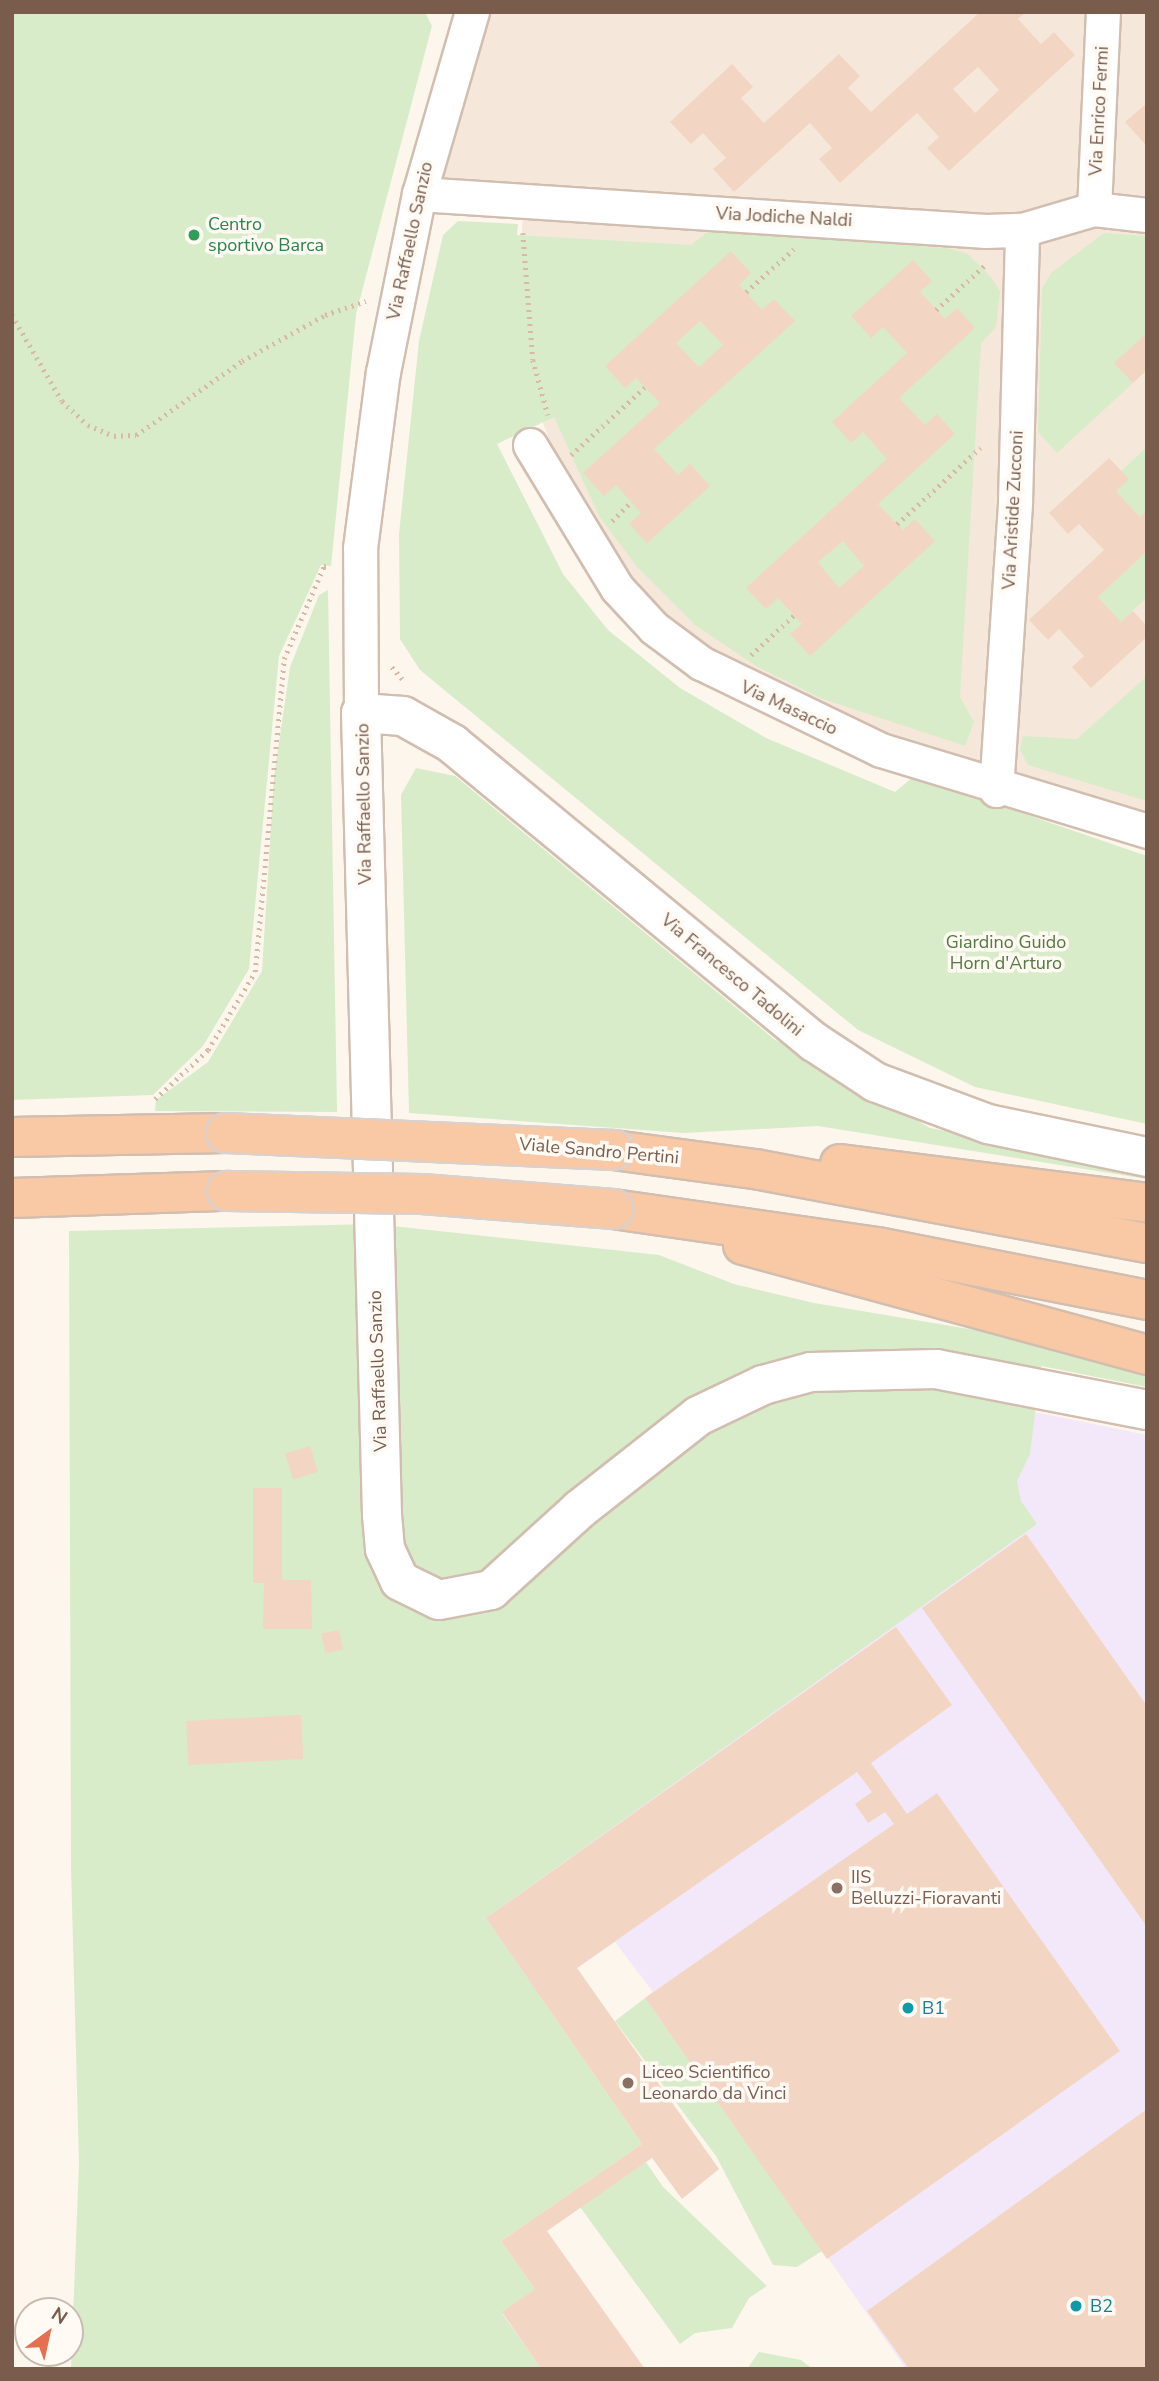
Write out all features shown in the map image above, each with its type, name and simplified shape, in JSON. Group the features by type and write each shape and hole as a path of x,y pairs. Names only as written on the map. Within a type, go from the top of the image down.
{"highway":[{"name":"Viale Sandro Pertini","path":"28,1136 226,1133 614,1150 755,1169 1147,1243"},
{"path":"755,1169 871,1164 1147,1203"},
{"path":"30,1197 226,1191 422,1194 613,1209 877,1247 1147,1300"},
{"path":"654,1216 837,1275 954,1300 1147,1355"}],"street":[{"name":"Via Raffaello Sanzio","path":"472,12 419,194 366,493 359,575 382,1515 391,1566 419,1594 455,1599 491,1590 580,1509 698,1416 727,1399 799,1375 936,1369 1147,1410"},
{"name":"Via Enrico Fermi","path":"1094,209 1103,12"},
{"name":"Via Jodiche Naldi","path":"419,194 1022,230 1094,209 1147,215"},
{"name":"Via Aristide Zucconi","path":"996,789 1015,502 1022,230"},
{"name":"Via Masaccio","path":"530,445 572,524 654,628 740,686 796,713 996,789 1147,831"},
{"name":"Via Francesco Tadolini","path":"361,713 403,716 453,744 814,1042 875,1082 988,1124 1147,1157"}],"path":[{"path":"523,233 534,360 548,415"},
{"path":"746,292 804,240"},
{"path":"936,310 985,265"},
{"path":"12,315 62,401 88,425 114,436 136,435 242,361 325,315 366,301"},
{"path":"566,460 645,387"},
{"path":"897,524 980,448"},
{"path":"603,530 631,502"},
{"path":"143,1100 156,1099 208,1050 255,972 284,659 324,566 336,567"},
{"path":"744,666 794,615"},
{"path":"387,658 414,691"}],"shaded area":[{"path":"479,12 1147,12 1147,826 842,719 690,642 625,583 573,502 516,352 523,209 434,186"},
{"name":"IIS Belluzzi-Fioravanti","path":"947,1394 1147,1435 1147,2369 906,2369 645,1998 653,1992 615,1942 536,1997 486,1918 570,1858"}],"green space":[{"path":"12,12 425,12 432,26 356,314 331,566 321,565 279,656 249,969 203,1046 153,1095 12,1100"},
{"name":"Giardino Guido Horn d'Arturo","path":"458,221 518,224 517,235 691,245 710,230 947,248 968,254 991,277 1000,291 996,327 981,343 960,697 974,722 965,746 820,698 756,666 695,625 638,568 599,516 554,417 497,444 563,574 608,630 680,688 766,738 895,792 914,776 1147,856 1147,1124 975,1087 858,1030 420,670 400,639 399,534 419,341 443,235"},
{"path":"1104,233 1147,236 1147,333 1115,363 1133,383 1057,453 1038,432 1042,289 1051,273"},
{"path":"1147,447 1147,511 1140,517 1116,491 1121,471"},
{"path":"1147,551 1147,597 1121,622 1098,597"},
{"path":"328,590 337,1112 155,1111 156,1100 208,1062 262,971 274,777 290,667 319,595"},
{"path":"1147,676 1147,801 1028,765 1020,750 1023,736 1077,739"},
{"path":"416,768 455,776 774,1039 930,1128 1147,1171 1147,1179 818,1126 684,1133 409,1113 401,795"},
{"path":"374,1224 659,1255 734,1284 814,1303 1035,1340 1147,1372 1147,1387 1041,1366 1030,1454 1017,1481 1021,1501 1037,1524 486,1918 642,2144 501,2241 535,2289 502,2313 541,2369 71,2369 84,2367 84,2297 74,2297 79,2163 71,1868 69,1231"},
{"path":"645,1998 822,2251 797,2267 773,2265 716,2156 615,2021"},
{"path":"646,2162 663,2187 767,2286 749,2298 732,2328 695,2333 680,2344 580,2207"},
{"path":"759,2352 801,2360 813,2369 747,2369"}],"building":[{"path":"980,12 1026,12 1018,19 1041,44 1054,32 1075,55 949,171 927,148 939,137 917,113 840,183 819,159 832,148 810,123 734,192 713,169 726,158 703,133 691,144 670,122 732,64 753,87 741,98 764,123 839,54 860,76 848,88 871,112","holes":["978,67 999,90 975,113 953,89"]},
{"path":"1147,103 1147,143 1145,144 1125,122"},
{"path":"731,251 751,273 739,285 762,310 774,299 795,321 654,449 678,475 690,464 710,486 647,543 629,524 641,513 616,485 604,496 583,473 660,403 636,378 625,388 605,366","holes":["700,321 723,345 699,367 676,343"]},
{"path":"913,260 932,281 920,292 945,319 957,308 975,328 899,398 925,425 937,414 955,434 878,504 903,530 915,519 935,541 810,656 790,634 802,624 778,598 766,609 746,588 887,459 863,432 851,443 832,422 907,353 883,327 871,338 851,316","holes":["843,541 864,566 839,588 818,562"]},
{"path":"1147,333 1147,370 1133,383 1114,363"},
{"path":"1109,458 1129,479 1116,491 1140,517 1147,511 1147,551 1098,597 1121,622 1133,611 1147,626 1147,637 1091,688 1072,667 1084,656 1059,629 1048,640 1029,620 1104,550 1079,524 1068,534 1049,513"},
{"path":"310,1446 318,1472 293,1479 285,1454"},
{"path":"253,1488 282,1488 282,1580 311,1580 312,1629 263,1629 264,1583 253,1583"},
{"path":"1026,1534 1147,1706 1147,1927 922,1608"},
{"path":"896,1627 952,1705 871,1763 907,1814 937,1793 1120,2051 827,2259 645,1998 894,1824 885,1812 868,1823 855,1804 872,1792 857,1772 577,1968 719,2169 682,2199 652,2158 547,2231 645,2369 541,2369 502,2312 535,2289 501,2241 642,2144 486,1918"},
{"path":"339,1630 343,1650 325,1653 321,1633"},
{"path":"301,1715 303,1759 188,1765 186,1721"},
{"name":"B2","path":"1147,2109 1147,2369 909,2369 867,2311"}],"place":[{"name":"Centro sportivo Barca","path":"194,235"},
{"name":"IIS Belluzzi-Fioravanti","path":"837,1888"},
{"name":"B1","path":"908,2008"},
{"name":"Liceo Scientifico Leonardo da Vinci","path":"628,2083"},
{"name":"B2","path":"1076,2306"}]}
